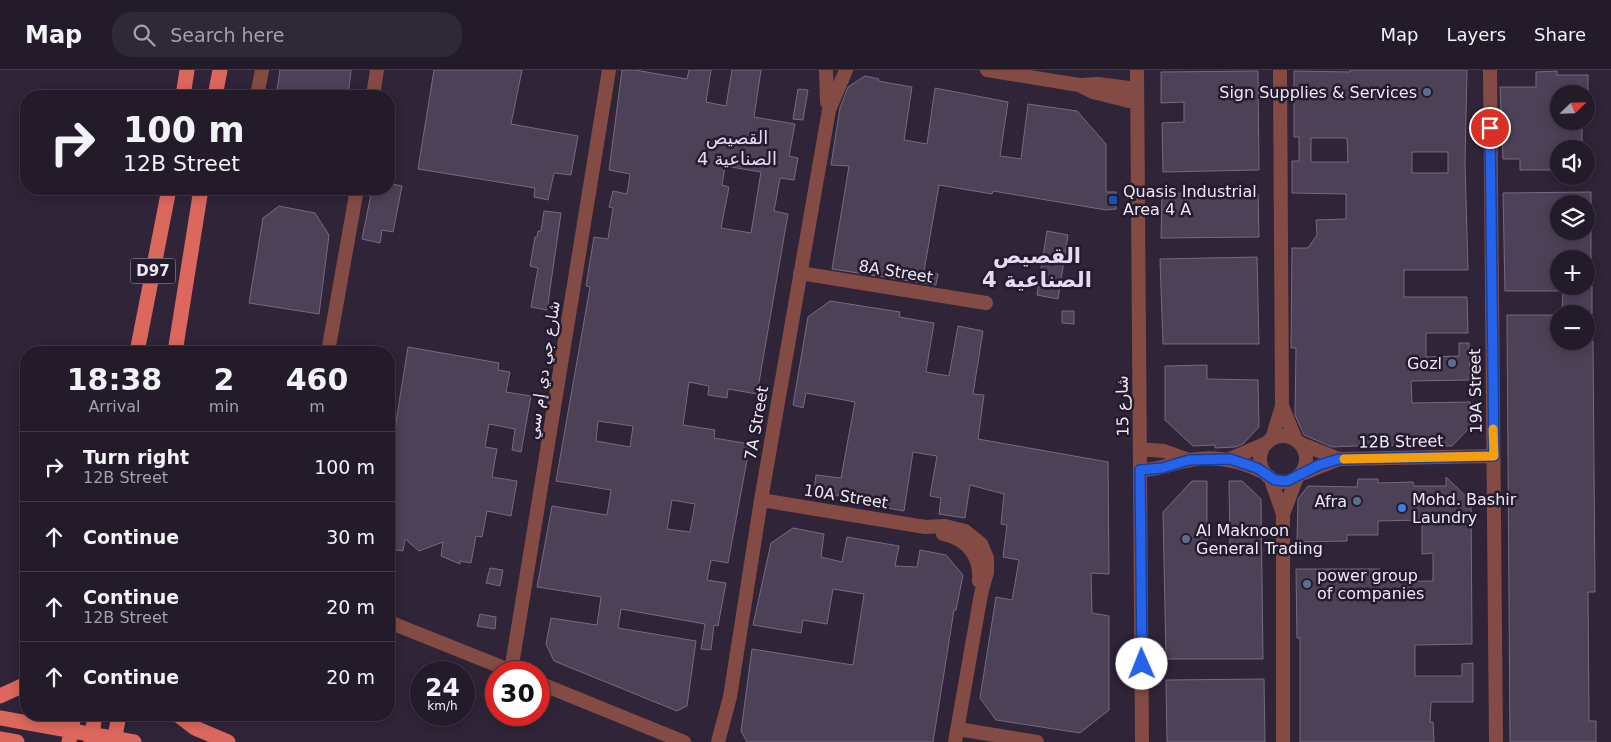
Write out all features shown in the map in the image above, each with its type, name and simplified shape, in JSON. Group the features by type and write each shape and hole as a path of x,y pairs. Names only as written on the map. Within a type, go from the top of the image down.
{"main road":[{"path":"184,90 187,70"},
{"path":"216,90 220,70"},
{"name":"D97","path":"138,346 167,195"},
{"name":"D97","path":"176,346 200,195"},
{"path":"0,696 20,687"},
{"path":"0,718 70,737 134,742"},
{"path":"70,737 73,721"},
{"path":"92,738 94,721"},
{"path":"114,740 118,721"},
{"path":"186,721 195,728 228,742"},
{"path":"0,739 17,742"}],"street":[{"path":"258,90 262,70"},
{"path":"374,90 377,70"},
{"path":"826,70 829,110"},
{"path":"829,110 846,70"},
{"path":"987,70 1078,86 1098,84 1137,96"},
{"name":"شارع 15","path":"1137,70 1142,742"},
{"path":"1280,70 1282,406 1269,441 1261,455 1283,514 1283,742"},
{"name":"19A Street","path":"1490,70 1496,742"},
{"name":"شارع جي دي إم سي","path":"514,661 611,72"},
{"name":"7A Street","path":"718,742 730,697 761,500 829,110"},
{"path":"329,346 353,195"},
{"name":"8A Street","path":"800,273 986,303"},
{"path":"1282,406 1306,459 1283,514"},
{"path":"1140,470 1162,468 1189,460 1230,459 1284,436 1339,459"},
{"path":"1140,449 1164,451 1189,460"},
{"name":"12B Street","path":"1339,459 1494,456"},
{"path":"1230,459 1287,481 1339,459"},
{"name":"10A Street","path":"761,500 925,527 954,537 970,548 979,565 980,594 956,736"},
{"name":"شارع جي دي إم سي","path":"395,624 485,661"},
{"path":"550,687 684,742"},
{"path":"956,736 1037,742"}],"building":[{"path":"280,70 351,70 349,90 277,90"},
{"path":"434,70 522,70 511,124 578,136 571,175 554,173 548,200 534,197 535,188 418,169"},
{"path":"622,70 635,70 687,79 689,70 711,70 706,102 726,106 732,70 761,70 754,117 795,124 789,156 798,158 794,180 780,178 774,211 788,214 757,394 728,389 727,398 708,395 709,386 689,382 683,425 715,430 714,438 750,444 728,563 711,560 707,580 726,583 718,626 714,625 711,650 701,649 705,624 621,609 618,628 696,641 687,706 677,711 554,661 546,644 551,618 597,625 601,597 537,587 552,506 607,515 611,490 556,481 590,287 586,286 594,237 608,239 613,208 609,207 613,191 627,194 630,174 609,170","holes":["725,166 761,172 751,233 721,228 729,187 722,185","598,421 633,426 630,447 596,441","672,500 695,504 690,532 667,529"]},
{"path":"1350,70 1467,70 1465,164 1468,270 1404,270 1404,297 1467,297 1468,333 1426,333 1426,357 1459,356 1459,343 1469,343 1470,380 1411,381 1412,403 1470,402 1471,426 1452,446 1376,445 1332,447 1304,435 1295,415 1296,348 1291,348 1292,248 1308,248 1317,235 1316,220 1346,219 1346,194 1292,193 1292,161 1299,161 1299,137 1294,137 1294,71 1350,72","holes":["1311,138 1347,138 1348,162 1311,162","1412,152 1448,152 1448,173 1412,173"]},
{"path":"1258,71 1259,170 1163,172 1162,123 1184,122 1184,102 1161,103 1161,72"},
{"path":"1557,71 1557,75 1588,75 1588,85 1550,85 1550,130 1582,130 1582,140 1550,140 1550,170 1520,170 1520,159 1503,159 1500,87 1536,87 1536,72"},
{"path":"865,76 879,79 878,81 912,87 904,140 927,144 935,88 1008,102 1000,156 1021,159 1028,104 1077,111 1106,144 1106,192 1116,192 1116,209 1106,210 993,191 992,194 939,185 924,271 938,274 936,285 832,269 849,166 831,165 840,108 848,87"},
{"path":"798,89 808,90 803,120 793,119"},
{"path":"395,185 402,186 393,232 382,230 380,243 362,239 371,195 395,195"},
{"path":"1591,192 1591,195 1550,195 1550,240 1591,240 1591,250 1550,250 1550,291 1505,291 1503,193"},
{"path":"1188,193 1188,196 1258,194 1259,237 1161,238 1162,194"},
{"path":"279,206 315,213 329,235 319,314 249,303 263,218"},
{"path":"544,211 561,213 547,310 531,307 538,268 530,266 535,237 537,237 538,231 541,231"},
{"path":"1047,231 1068,235 1058,299 1037,295"},
{"path":"1257,257 1259,344 1163,344 1160,259"},
{"path":"1563,295 1592,295 1592,305 1562,305"},
{"path":"830,301 900,312 899,317 934,323 926,372 949,376 958,326 983,331 973,394 984,395 978,439 1108,462 1109,574 1091,573 1092,613 1109,616 1109,710 1080,733 996,720 980,698 996,597 1012,600 1019,560 1003,557 1007,525 1001,524 1004,494 970,485 965,518 939,514 941,498 930,496 937,456 913,452 904,511 881,507 882,501 839,493 838,496 814,492 816,475 841,478 855,402 806,393 803,408 793,405 808,317"},
{"path":"1062,311 1074,311 1074,324 1062,323"},
{"path":"1507,315 1550,315 1550,350 1593,350 1595,592 1588,592 1589,721 1596,721 1596,742 1510,742"},
{"path":"408,347 499,363 498,370 510,372 506,392 531,396 521,452 512,450 515,429 489,424 485,447 497,449 492,477 517,481 511,516 487,511 482,537 476,536 471,563 460,561 460,564 441,556 443,542 419,551 405,539 403,551 395,550 395,428"},
{"path":"1207,365 1207,379 1258,380 1259,427 1243,444 1235,447 1215,448 1215,445 1193,446 1165,420 1165,366"},
{"path":"1446,477 1471,501 1472,644 1415,645 1415,676 1462,676 1462,664 1473,663 1473,702 1431,702 1430,722 1433,722 1434,742 1300,742 1300,638 1297,638 1296,569 1380,569 1380,582 1433,581 1433,553 1422,554 1422,520 1378,521 1378,535 1347,535 1347,541 1297,542 1298,499 1308,486 1357,487 1358,479 1378,479 1378,483 1413,482 1414,486 1446,486"},
{"path":"1192,481 1207,481 1207,553 1230,552 1229,481 1242,481 1261,499 1263,659 1166,659 1163,512"},
{"path":"793,528 824,534 821,557 842,562 847,537 899,546 895,566 917,567 920,550 946,555 963,575 956,610 954,610 933,742 747,742 741,731 752,649 853,665 864,594 833,589 827,624 803,620 801,633 753,625 771,543"},
{"path":"490,568 503,570 500,586 486,583"},
{"path":"480,614 496,617 495,629 477,626"},
{"path":"1264,679 1265,742 1167,742 1166,680"}],"slow traffic":[{"path":"1344,459 1494,456 1493,429"}],"place":[{"name":"Sign Supplies & Services","path":"1427,92"},
{"name":"Quasis Industrial Area 4 A","path":"1113,200"},
{"name":"Gozl","path":"1452,363"},
{"name":"Afra","path":"1357,501"},
{"name":"Mohd. Bashir Laundry","path":"1402,508"},
{"name":"Al Maknoon General Trading","path":"1186,539"},
{"name":"power group of companies","path":"1307,584"}],"district":[{"name":"القصيص الصناعية 4","path":"737,148"},
{"name":"القصيص الصناعية 4","path":"1037,268"}],"route":[{"path":"1142,664 1140,470 1162,468 1189,460 1230,459 1257,468 1281,482 1292,480 1319,465 1339,459 1494,456 1490,128"}]}
